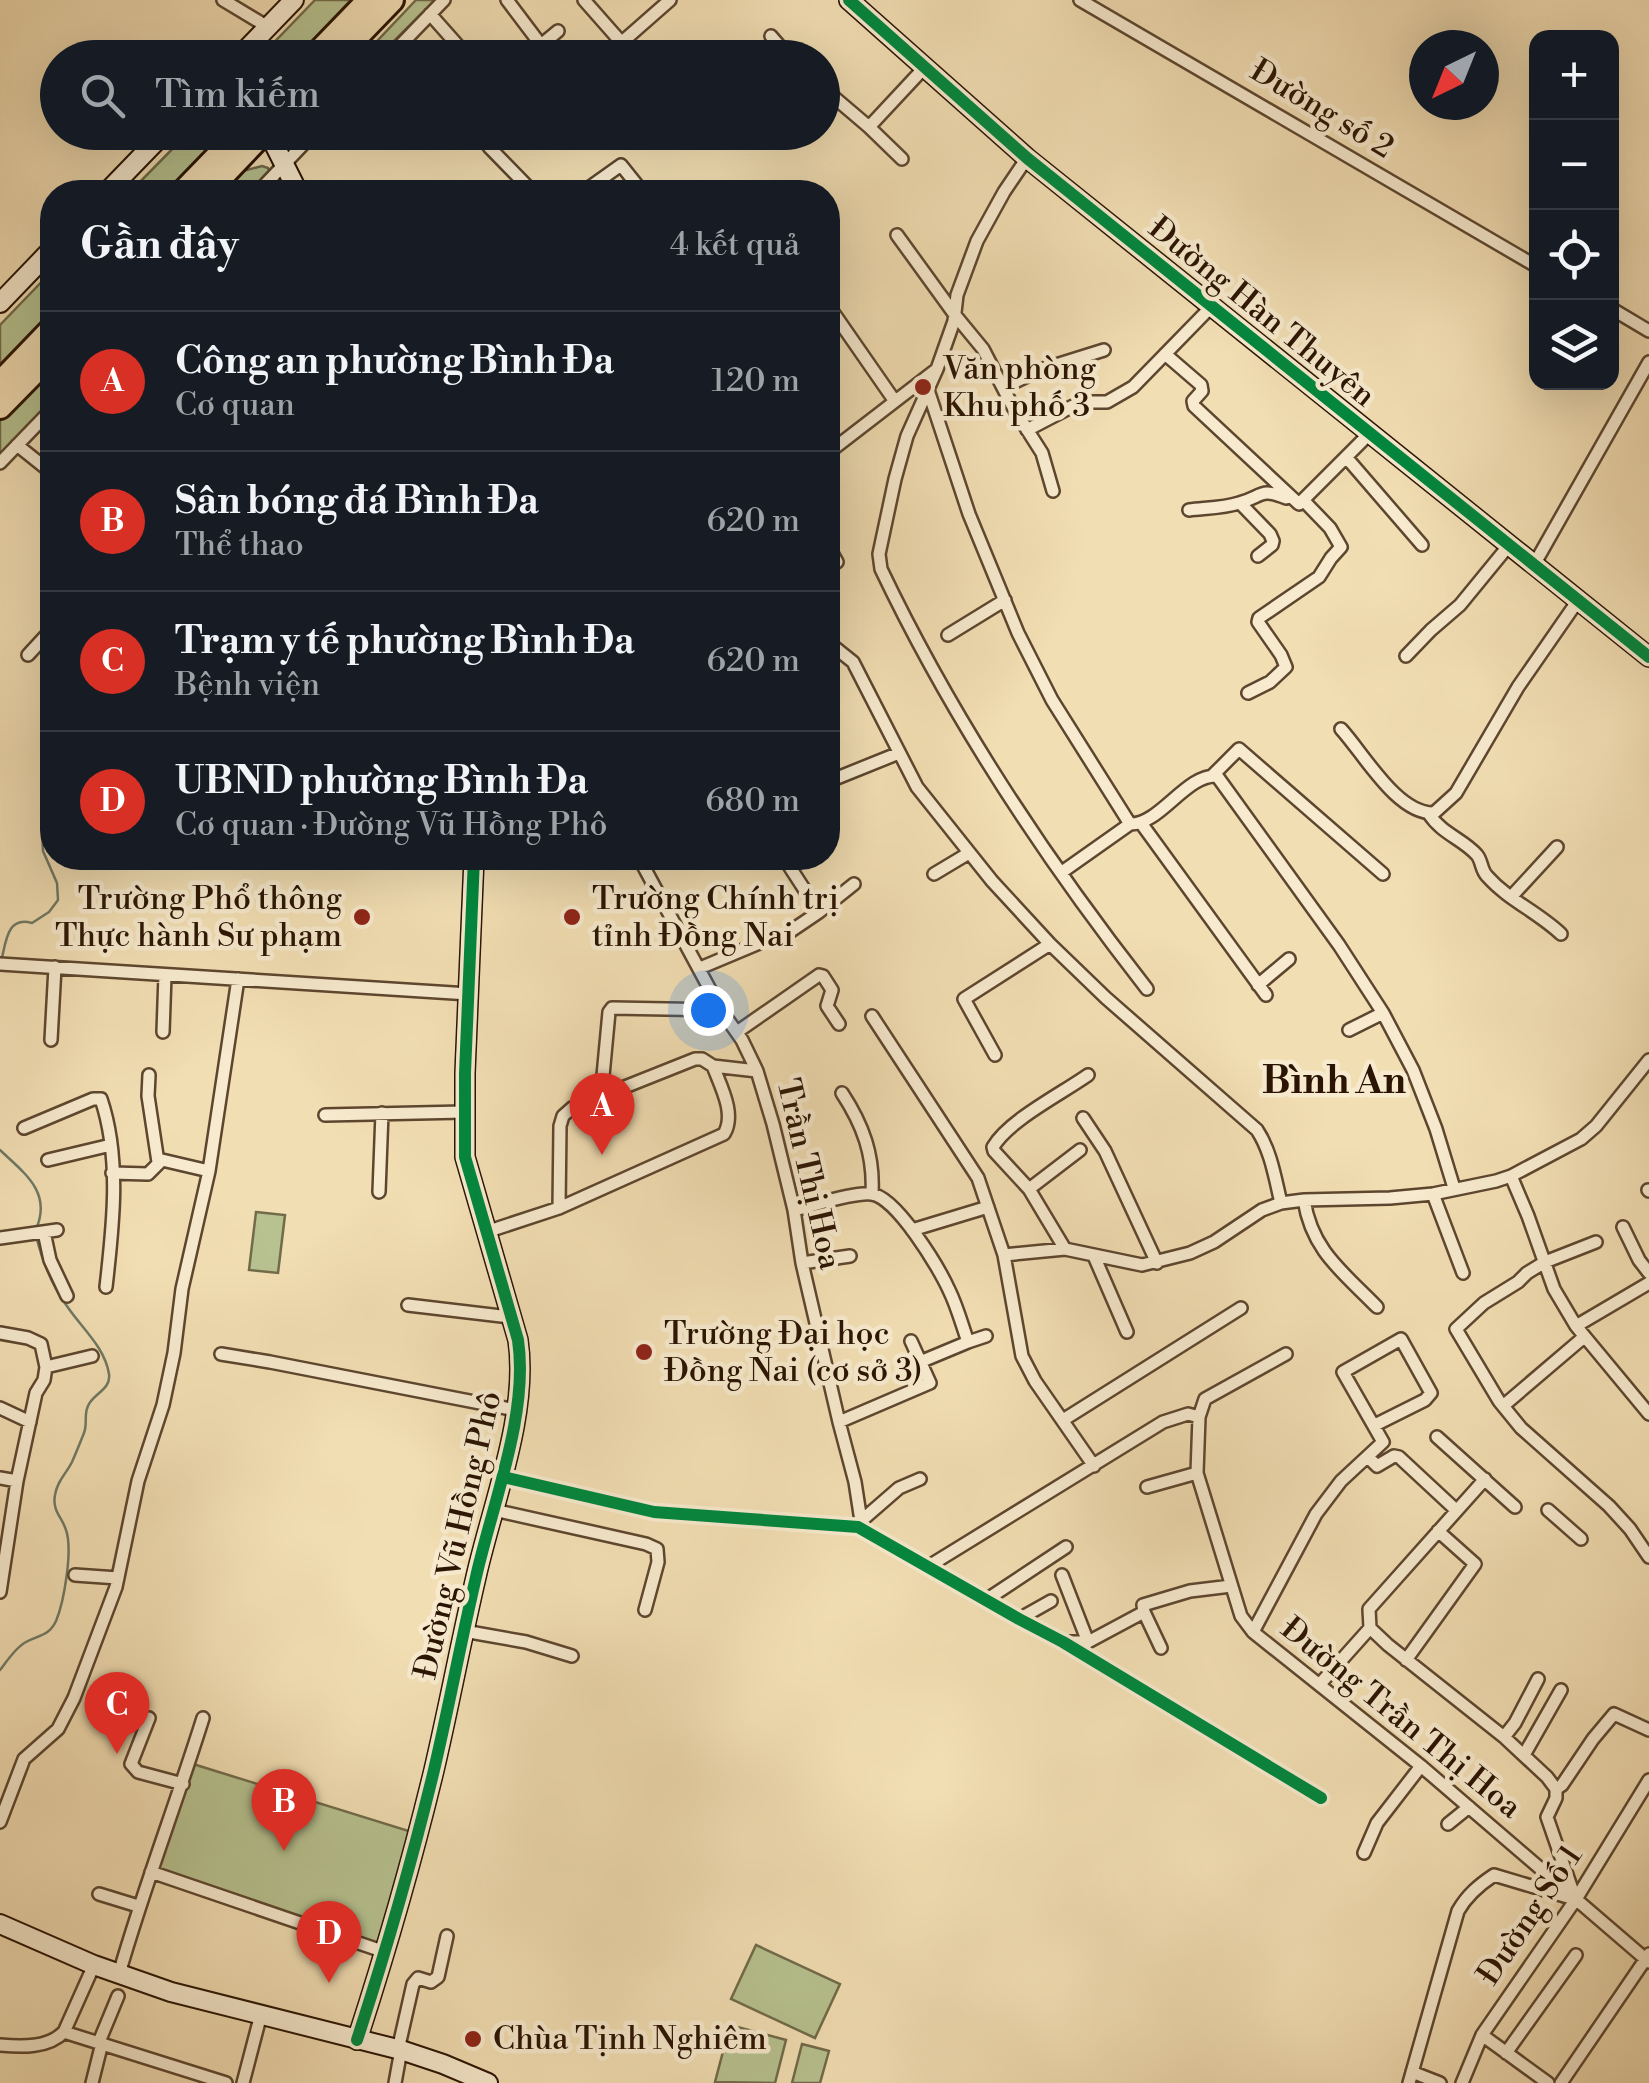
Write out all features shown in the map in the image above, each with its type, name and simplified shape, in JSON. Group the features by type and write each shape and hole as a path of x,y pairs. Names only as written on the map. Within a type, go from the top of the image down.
{"highway":[{"path":"331,40 369,0"},
{"path":"353,40 392,0"},
{"path":"195,180 224,150"},
{"path":"219,180 248,150"},
{"path":"0,383 40,341"},
{"path":"0,407 40,366"}],"street":[{"path":"222,0 268,27"},
{"path":"255,40 294,0"},
{"path":"405,40 444,0"},
{"path":"506,0 537,40"},
{"path":"623,40 670,0"},
{"name":"Đường Hàn Thuyên","path":"849,0 1027,158 1649,657"},
{"name":"Đường số 2","path":"1080,0 1529,262"},
{"path":"587,1 619,40"},
{"path":"430,14 452,40"},
{"path":"547,40 558,31"},
{"path":"771,36 774,40"},
{"path":"869,127 924,68"},
{"path":"840,102 902,160"},
{"path":"120,180 149,150"},
{"path":"276,150 292,180"},
{"path":"270,180 298,150"},
{"path":"493,150 522,180"},
{"path":"1027,158 977,241 937,368 894,478 879,554 881,570 992,770 1104,935 1147,989"},
{"path":"600,180 622,165 632,180"},
{"path":"897,234 983,349 1042,453 1053,492"},
{"path":"0,304 40,262"},
{"path":"1028,430 1073,406 1107,402 1133,387 1210,307"},
{"path":"1619,314 1649,331"},
{"path":"840,323 894,400"},
{"path":"1004,387 1040,370 1104,350"},
{"path":"1165,354 1201,385 1194,406 1330,528 1342,547 1319,578 1259,618 1286,667 1270,682 1248,693"},
{"path":"1535,563 1649,362"},
{"path":"840,443 937,368"},
{"path":"928,390 957,482 1005,600 1052,700 1135,824 1262,990 1289,959"},
{"path":"0,463 40,422"},
{"path":"1300,502 1369,434"},
{"path":"18,445 40,464"},
{"path":"1346,457 1422,545"},
{"path":"1189,510 1240,503 1271,492 1300,502"},
{"path":"1240,503 1273,540 1272,546 1258,556"},
{"path":"1406,656 1460,605 1510,544"},
{"path":"948,635 1005,600"},
{"path":"1430,814 1456,794 1518,688 1579,600"},
{"path":"28,655 40,642"},
{"path":"842,652 853,662 872,696 917,787 969,853 1050,944 1106,998 1257,1130 1270,1157 1282,1203"},
{"path":"1340,729 1398,798 1430,814 1434,822 1475,854 1486,875 1560,934"},
{"path":"1062,872 1189,787 1214,775 1239,749 1382,874"},
{"path":"840,777 898,754"},
{"path":"1214,775 1340,945 1383,1013 1436,1129 1454,1188"},
{"path":"1510,897 1558,847"},
{"path":"934,874 969,853"},
{"name":"Đường Vũ Hồng Phô","path":"357,2040 386,1952 434,1769 503,1476 521,1362 465,1156 474,870"},
{"name":"Trần Thị Hoa","path":"646,870 757,1071 794,1210 802,1264 855,1482 860,1524"},
{"path":"792,870 818,912"},
{"path":"700,968 785,935 854,884"},
{"path":"995,1055 964,999 1050,944"},
{"path":"4,964 469,994"},
{"path":"51,1040 55,967"},
{"path":"163,1032 165,975"},
{"path":"737,1032 819,975 824,976 832,990 827,1006 839,1024"},
{"path":"0,1822 24,1759 58,1729 74,1698 118,1578 138,1482 163,1405 174,1353 182,1289 209,1172 238,979"},
{"path":"600,1097 612,1008 721,1010"},
{"path":"1349,1030 1383,1013"},
{"path":"872,1016 978,1178 1004,1256 1022,1356 1094,1466"},
{"path":"559,1208 560,1126 563,1116 572,1108 695,1059 713,1066 757,1071"},
{"path":"1004,1256 1065,1249 1126,1264 1157,1263 1207,1246 1262,1210 1282,1203 1433,1194 1511,1176 1581,1139 1649,1060"},
{"path":"486,1232 559,1208 724,1134 730,1120 713,1066"},
{"path":"1065,1249 1029,1188 994,1151 993,1144 1025,1117 1088,1075"},
{"path":"149,1076 148,1096 158,1162"},
{"path":"842,1093 870,1150 872,1194"},
{"path":"24,1128 99,1098 107,1117 112,1173 106,1287"},
{"path":"325,1115 464,1112"},
{"path":"380,1192 382,1114"},
{"path":"1082,1118 1105,1150 1157,1263"},
{"path":"48,1160 110,1144"},
{"path":"1029,1188 1080,1150"},
{"path":"112,1173 148,1174 158,1162 166,1160 209,1172"},
{"path":"1511,1176 1554,1289 1580,1331 1649,1414"},
{"path":"794,1210 872,1194 886,1202 912,1230 950,1291 968,1342"},
{"path":"1433,1194 1462,1272"},
{"path":"1304,1200 1312,1233 1322,1252 1378,1306"},
{"path":"912,1230 988,1207"},
{"path":"1623,1228 1649,1273"},
{"path":"0,1238 51,1231 50,1260 67,1296"},
{"path":"1596,1242 1545,1262 1484,1302 1456,1329 1520,1428 1609,1506 1649,1556"},
{"path":"802,1264 850,1256"},
{"path":"1094,1256 1127,1332"},
{"path":"1503,1406 1580,1331 1649,1283"},
{"path":"408,1305 510,1317"},
{"path":"1063,1420 1241,1308"},
{"path":"0,1333 41,1344 46,1367 36,1393 17,1481 0,1592"},
{"path":"920,1362 986,1336"},
{"path":"1253,1632 1316,1514 1341,1481 1383,1442 1343,1372 1401,1339 1431,1393 1425,1400 1374,1425"},
{"path":"838,1422 930,1383 911,1341"},
{"path":"221,1354 516,1410"},
{"path":"928,1566 1163,1422 1188,1414 1199,1417 1205,1399 1286,1354"},
{"path":"46,1367 92,1356"},
{"path":"0,1408 30,1422"},
{"name":"Đường Trần Thị Hoa","path":"1199,1417 1198,1473 1241,1616 1253,1632 1421,1766 1648,1958"},
{"path":"1437,1437 1515,1507"},
{"path":"1368,1457 1377,1466 1399,1457 1456,1510"},
{"path":"1147,1487 1198,1473"},
{"path":"503,1476 654,1512 860,1524 1321,1798"},
{"path":"0,1478 17,1481"},
{"path":"860,1524 899,1488 920,1478"},
{"path":"1320,1684 1370,1628 1369,1609 1484,1479"},
{"path":"494,1510 646,1544 657,1550 658,1562 645,1610"},
{"path":"1548,1510 1581,1539"},
{"path":"1406,1660 1476,1564 1438,1531"},
{"path":"986,1600 1066,1547"},
{"path":"75,1575 118,1578"},
{"path":"1062,1575 1088,1642"},
{"path":"1161,1648 1142,1605 1190,1591 1231,1586"},
{"path":"1019,1619 1051,1601"},
{"path":"1063,1642 1088,1642 1144,1612"},
{"path":"1370,1628 1548,1778 1556,1789 1556,1798 1546,1817 1576,1899"},
{"path":"464,1631 526,1642 572,1656"},
{"path":"1504,1737 1516,1723 1538,1678"},
{"path":"1524,1755 1561,1690"},
{"path":"1556,1789 1614,1714 1649,1730"},
{"path":"149,1718 130,1764 132,1768 182,1784"},
{"path":"119,1974 138,1906 203,1718"},
{"path":"1364,1853 1378,1823 1421,1766"},
{"name":"Đường Số 1","path":"1462,2083 1482,2036 1576,1899 1649,1780"},
{"path":"1448,1824 1469,1807"},
{"path":"151,1872 386,1952"},
{"path":"1440,2083 1410,2077 1464,1900 1494,1875 1576,1899"},
{"path":"98,1894 138,1906"},
{"path":"0,1924 94,1965 171,1992 400,2050 488,2083"},
{"path":"395,2083 414,1984 418,1978 431,1982 438,1977 447,1936"},
{"path":"1506,2053 1576,1955"},
{"path":"1561,2083 1648,1958"},
{"path":"0,2046 43,2044 60,2037 94,1965"},
{"path":"92,2083 100,2043 118,1996"},
{"path":"243,2083 260,2014"},
{"path":"64,2032 226,2083"},
{"path":"1482,2036 1548,2083"}],"green space":[{"path":"315,0 351,0 313,40 276,40"},
{"path":"416,0 435,0 395,40 378,40"},
{"path":"171,150 210,150 181,180 142,180"},
{"path":"262,166 271,175 267,180 234,180 243,171"},
{"path":"40,283 40,328 0,370 0,325"},
{"path":"40,379 40,415 0,457 0,421"},
{"path":"256,1212 285,1215 278,1273 249,1270"},
{"path":"193,1764 412,1832 381,1946 155,1870"},
{"path":"756,1945 840,1984 815,2038 731,1999"},
{"path":"730,2025 786,2040 775,2083 715,2082"},
{"path":"802,2044 829,2051 820,2083 792,2083"}],"waterway":[{"path":"2,958 13,926 32,923 49,912 58,900 51,870"},
{"path":"0,1150 38,1193 37,1227"},
{"path":"0,1670 19,1647 47,1632 56,1621 65,1589 69,1550 54,1501 56,1490 84,1433 87,1407 109,1379 103,1356 59,1293 37,1240"}],"cycle path":[{"path":"849,0 1027,158 1649,657"},
{"path":"357,2040 426,1804 518,1398 518,1340 465,1157 473,870"},
{"path":"503,1477 654,1512 858,1527 1063,1642 1321,1798"}],"place":[{"name":"Văn phòng Khu phố 3","path":"923,387"},
{"name":"Trường Phổ thông Thực hành Sư phạm","path":"362,917"},
{"name":"Trường Chính trị tỉnh Đồng Nai","path":"572,917"},
{"name":"Công an phường Bình Đa","path":"602,1155"},
{"name":"Trường Đại học Đồng Nai (cơ sở 3)","path":"644,1352"},
{"name":"Trạm y tế phường Bình Đa","path":"117,1754"},
{"name":"Sân bóng đá Bình Đa","path":"284,1851"},
{"name":"UBND phường Bình Đa","path":"329,1983"},
{"name":"Chùa Tịnh Nghiêm","path":"473,2039"}],"district":[{"name":"Bình An","path":"1334,1081"}]}
